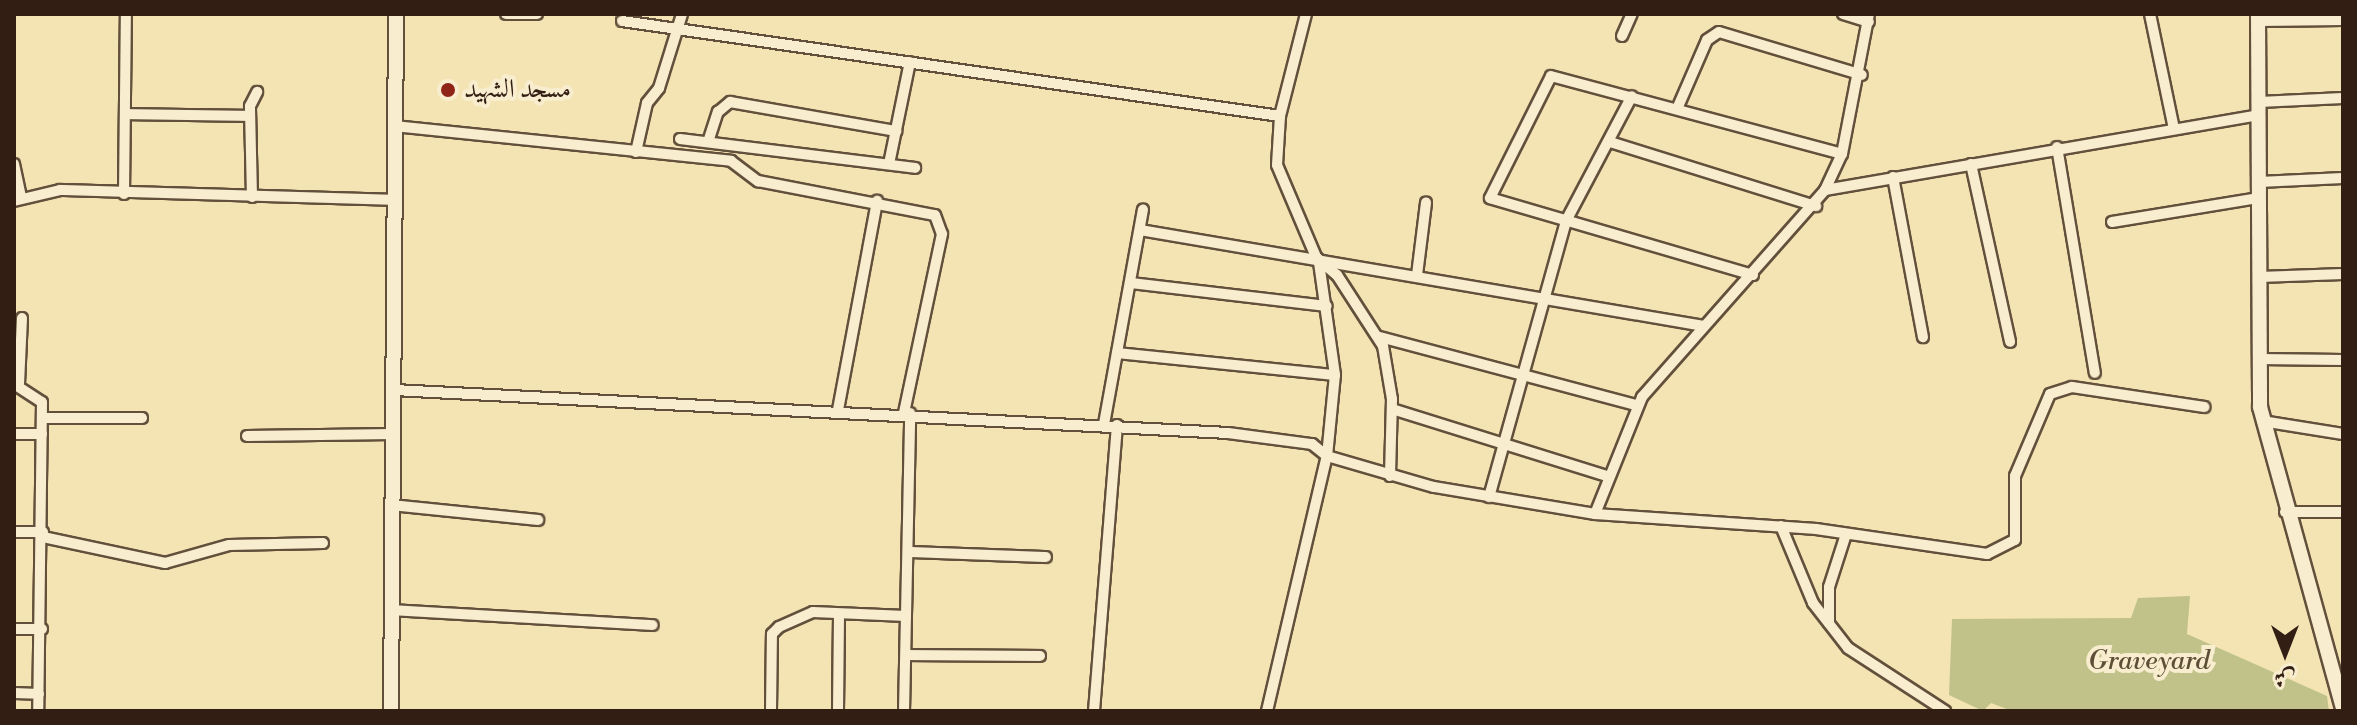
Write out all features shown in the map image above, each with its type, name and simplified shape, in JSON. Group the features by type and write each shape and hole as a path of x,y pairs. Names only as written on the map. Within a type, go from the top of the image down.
{"street":[{"path":"124,194 126,14"},
{"path":"391,711 396,14"},
{"path":"506,14 537,14"},
{"path":"636,152 647,103 659,88 680,29 682,14"},
{"path":"1267,711 1327,456 1335,375 1318,260 1280,177 1280,116 1306,14"},
{"path":"1622,36 1632,14"},
{"path":"1595,514 1636,405 1704,326 1816,206 1825,190 1842,154 1862,75 1869,18 1843,14"},
{"path":"2150,14 2174,129"},
{"path":"2343,20 2258,17 2262,421 2285,512 2343,709"},
{"path":"622,21 1280,116"},
{"path":"1677,109 1707,40 1719,32 1862,75"},
{"path":"889,164 910,62"},
{"path":"1753,275 1489,197 1551,76 1842,154"},
{"path":"252,197 250,116 257,92"},
{"path":"1489,497 1566,221 1632,96"},
{"path":"1825,190 2057,147 2174,129 2259,109 2343,98"},
{"path":"708,142 718,112 730,102 896,131"},
{"path":"125,114 250,116"},
{"path":"394,126 731,161 758,181 928,212 942,234 907,413 909,552 904,711"},
{"path":"680,139 915,168"},
{"path":"1610,142 1816,206"},
{"path":"2057,147 2095,373"},
{"path":"14,164 18,199 60,190 394,200"},
{"path":"1971,164 2010,342"},
{"path":"1893,177 1923,337"},
{"path":"2259,182 2343,178"},
{"path":"2112,222 2259,198"},
{"path":"838,410 877,201"},
{"path":"1417,275 1426,203"},
{"path":"1104,424 1143,210"},
{"path":"1140,230 1704,326"},
{"path":"1318,260 1337,275 1380,337 1392,409 1390,476"},
{"path":"2259,277 2343,274"},
{"path":"1131,283 1327,306"},
{"path":"22,318 17,384 39,396 42,418 42,629 38,711"},
{"path":"1380,337 1636,405"},
{"path":"1117,353 1335,375"},
{"path":"2259,359 2343,360"},
{"path":"394,390 1104,424 1294,441 1327,456 1390,476 1489,497 1595,514 1781,526 1964,555 2002,551 2017,535 2015,476 2050,394 2072,387 2204,407"},
{"path":"1392,409 1607,476"},
{"path":"42,418 142,418"},
{"path":"2262,421 2343,434"},
{"path":"1094,711 1117,425"},
{"path":"14,434 42,434"},
{"path":"247,436 393,434"},
{"path":"391,505 538,520"},
{"path":"2285,512 2343,512"},
{"path":"1781,526 1829,625 1868,665 1945,711"},
{"path":"14,532 43,534 165,563 229,545 323,543"},
{"path":"1829,625 1829,587 1846,534"},
{"path":"909,552 1046,557"},
{"path":"391,610 653,625"},
{"path":"771,711 772,634 801,613 906,616"},
{"path":"838,711 839,615"},
{"path":"14,629 42,629"},
{"path":"906,655 1040,656"},
{"path":"14,693 39,694"}],"green space":[{"name":"Graveyard","path":"2190,596 2187,634 2327,696 2329,711 2012,711 1991,703 1983,711 1949,695 1952,619 2131,618 2138,598"}],"place":[{"name":"مسجد الشهيد","path":"448,90"}]}
